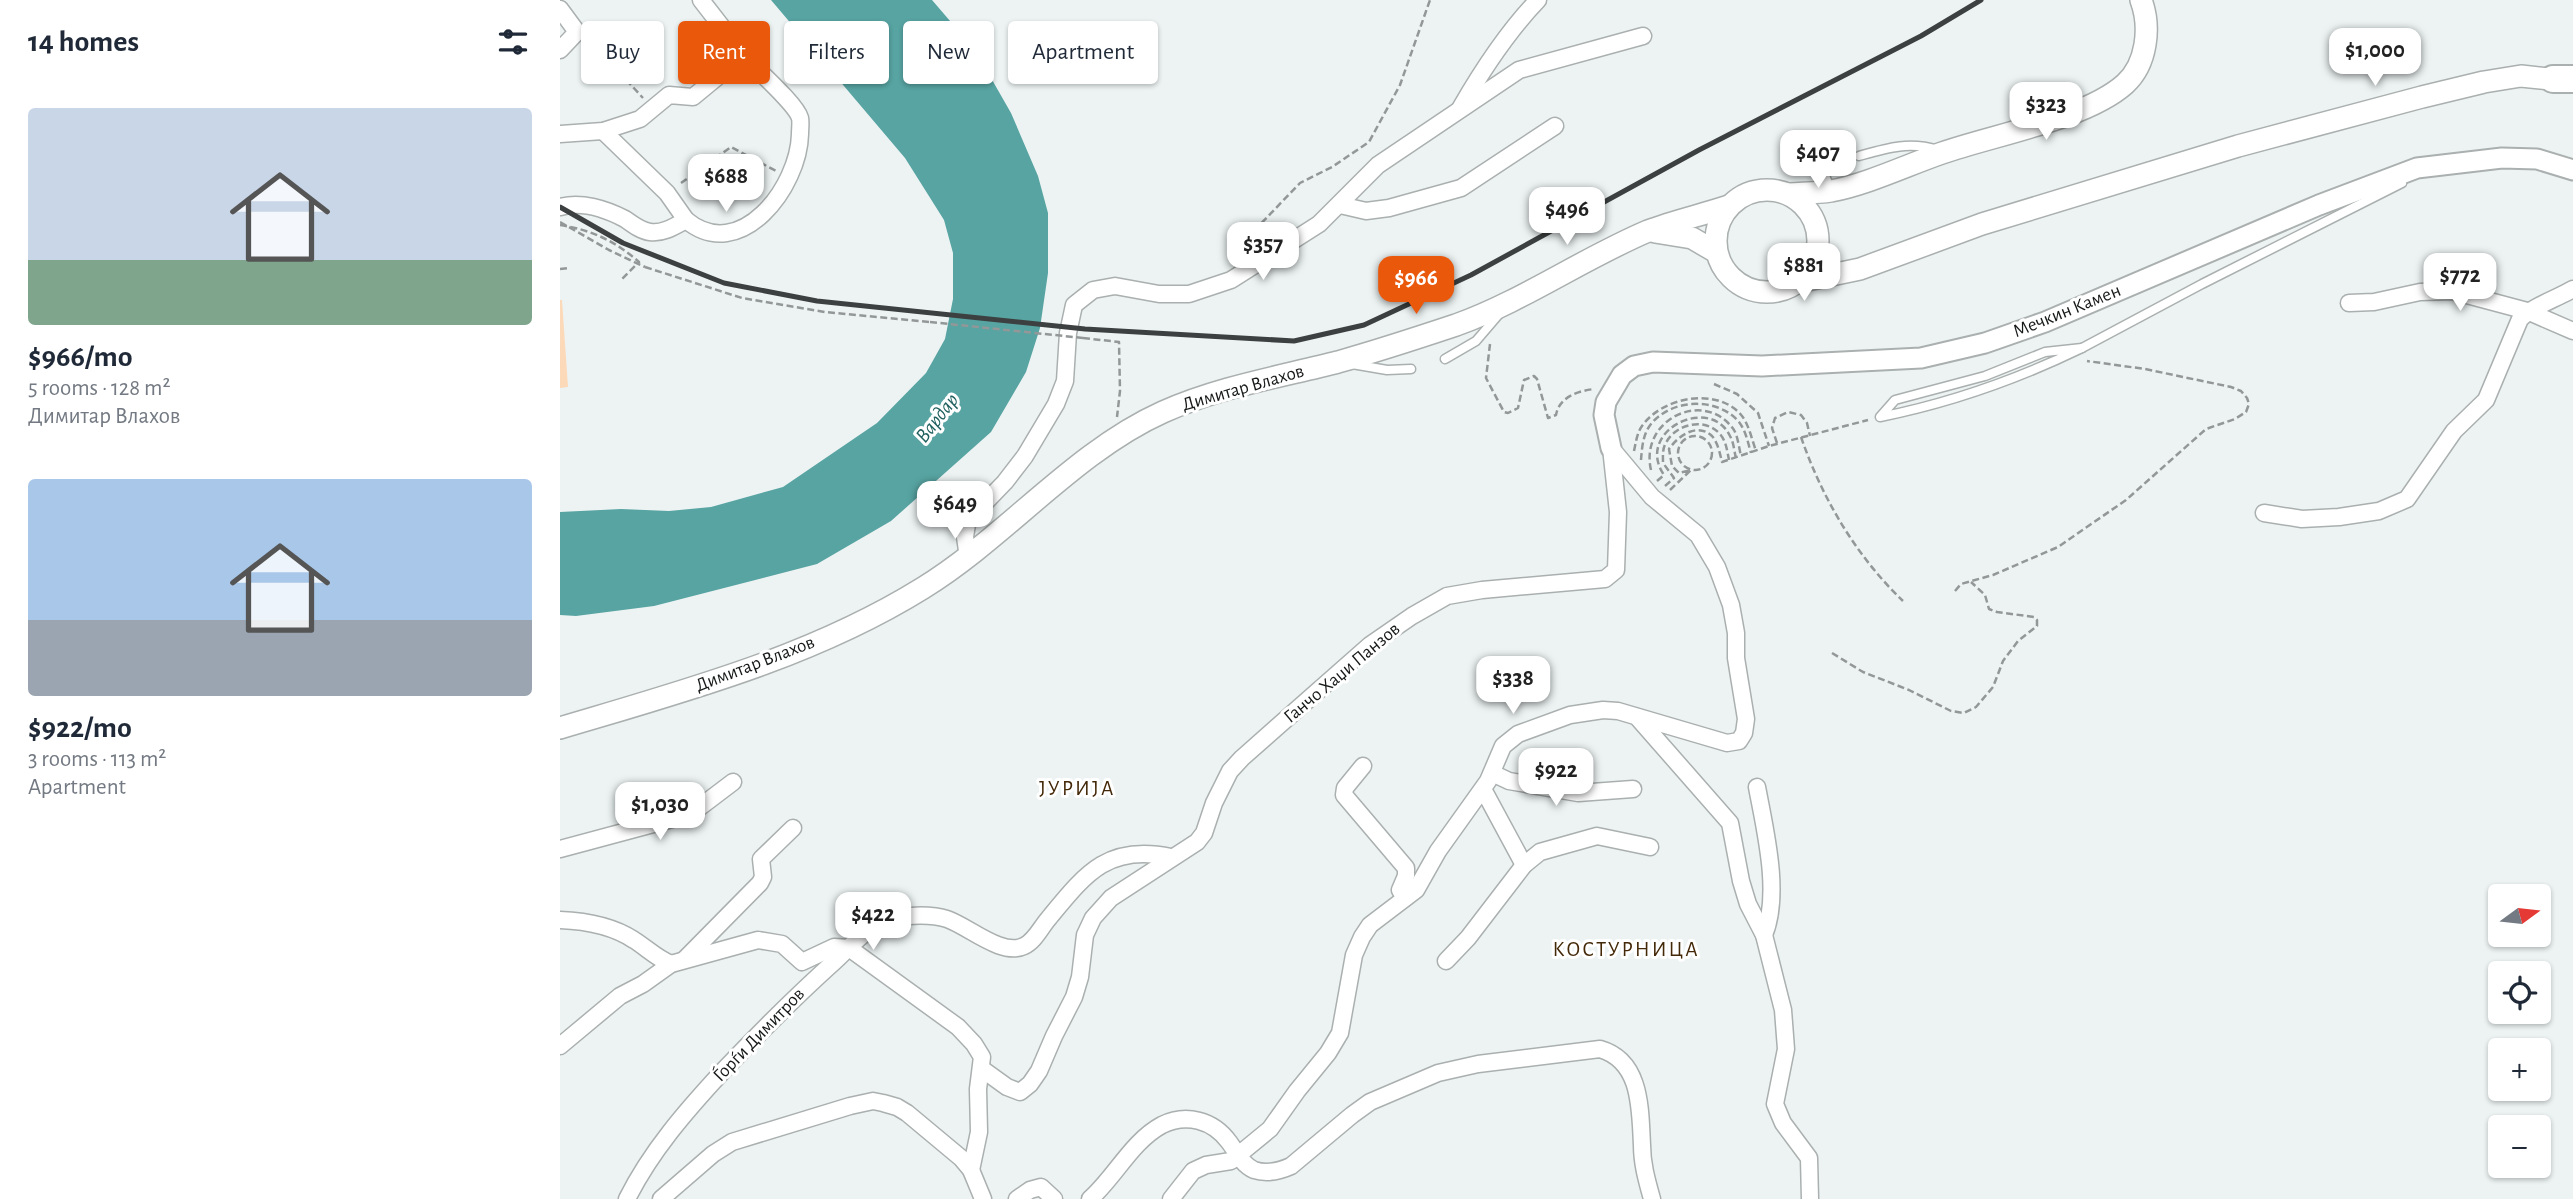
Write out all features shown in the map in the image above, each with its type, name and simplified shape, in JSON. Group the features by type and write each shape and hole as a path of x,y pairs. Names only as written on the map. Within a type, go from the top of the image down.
{"main road":[{"path":"1789,194 1831,191 2070,113 2112,94 2133,75 2145,46 2147,24 2141,0"},
{"path":"1798,282 1809,271 1816,256 1818,241 1814,219 1799,200 1773,190 1757,190 1742,196 1729,206 1720,219 1716,235 1716,252 1725,271 1740,285 1759,292 1780,291 1798,282 1860,269 1982,224 2238,146 2484,82 2521,76 2566,80"},
{"path":"1814,219 1831,191"},
{"name":"Димитар Влахов","path":"560,728 720,680 844,630 923,588 968,557 1113,441 1164,412 1233,387 1339,361 1440,330 1506,303 1649,231 1729,206"},
{"path":"1649,231 1692,238 1716,252"},
{"path":"1818,241 1832,257 1843,264 1860,269"}],"street":[{"path":"701,0 717,21"},
{"path":"1458,112 1519,19 1538,0"},
{"path":"560,9 577,32 560,50"},
{"path":"968,557 965,537 967,524 1025,456 1061,393 1065,381 1068,333 1074,305 1093,290 1106,286 1159,294 1189,294 1231,280 1319,224 1378,165 1519,70 1643,36"},
{"path":"603,131 667,193 686,220 698,230 719,234 738,230 754,221 771,205 789,177 800,143 800,118 792,105 770,83"},
{"path":"560,134 603,131 640,119 669,95 693,97 709,84"},
{"path":"1340,205 1366,211 1389,208 1461,188 1555,126"},
{"name":"Мечкин Камен","path":"1613,387 1622,375 1634,366 1653,362 1762,366 1920,358 1985,343 2045,322 2227,243 2417,167 2502,158 2537,159 2573,170"},
{"path":"560,207 576,204 593,207 620,216 648,233 668,230 686,220"},
{"path":"2264,513 2302,519 2339,517 2379,511 2407,499 2454,432 2486,400 2514,331 2527,311 2548,304 2573,289"},
{"path":"2349,303 2374,302 2440,290 2527,311 2573,331"},
{"path":"1171,1199 1193,1171 1231,1161 1270,1129 1334,1045 1339,1033 1354,955 1362,937 1370,925 1416,890 1438,851 1483,789 1503,746 1528,730 1570,715 1603,710 1618,710 1727,743 1739,741 1744,733 1746,719 1731,605 1709,551 1698,535 1652,497 1611,448 1604,415 1613,387"},
{"name":"Ганчо Хаџи Панзов","path":"1171,857 1192,846 1204,833 1214,803 1230,771 1242,758 1370,645 1412,615 1447,596 1467,592 1585,582 1613,575 1616,570 1619,533 1611,448"},
{"path":"1636,715 1730,823 1741,881 1748,904 1764,935 1780,992 1786,1035 1775,1104 1783,1123 1809,1158 1810,1199"},
{"path":"1363,766 1345,788 1344,795 1406,868 1401,890 1405,898"},
{"path":"1492,773 1509,781 1578,793 1633,789"},
{"path":"560,849 683,816 701,807 733,782"},
{"path":"1757,787 1768,845 1772,910 1764,935"},
{"path":"1483,789 1524,865"},
{"path":"560,1046 620,996 677,962 760,883 763,877 761,859 793,828"},
{"path":"1446,961 1468,938 1524,865 1540,852 1597,836 1650,847"},
{"name":"Ѓорѓи Димитров","path":"626,1199 650,1159 691,1106 781,1009 880,921 906,917 944,918 1008,949 1024,946 1033,939 1074,887 1097,866 1140,853 1171,857"},
{"path":"982,1069 1014,1091 1020,1092 1030,1084 1046,1060 1054,1036 1074,997 1086,935 1093,918 1111,898 1171,857"},
{"path":"560,920 594,925 617,932 634,940 658,958 677,962 758,940 782,944 802,962 834,947 849,948 958,1027 982,1057 978,1089 979,1132 971,1170"},
{"path":"1090,1199 1146,1137 1161,1126 1175,1121 1197,1118 1227,1138 1247,1166 1256,1171 1279,1171 1291,1166 1370,1102 1438,1073 1478,1064 1600,1049 1617,1056 1632,1075 1641,1104 1644,1170 1652,1199"},
{"path":"661,1199 713,1154 732,1142 873,1101 897,1107 907,1113 961,1158 971,1170 983,1199"},
{"path":"1017,1199 1030,1190 1041,1187 1055,1199"}],"lane":[{"path":"1859,156 1899,145 1921,145 1944,152"},
{"path":"1880,417 1926,408 2049,364 2416,176 2460,162"},
{"path":"1825,167 1823,171 1831,191"},
{"path":"1445,359 1464,350 1489,328 1506,303"},
{"path":"1880,417 1895,400 1985,376 2045,352 2082,348"},
{"path":"1339,361 1387,370 1411,369"}],"path":[{"path":"1248,271 1251,234 1300,183 1332,167 1369,142 1400,85 1430,0"},
{"path":"577,32 606,68 620,73 653,108"},
{"path":"667,193 731,147 789,177"},
{"path":"560,224 645,267 742,298 825,312 1119,342 1121,391 1113,441"},
{"path":"560,224 617,244 639,262 621,280"},
{"path":"560,269 569,268"},
{"path":"1489,328 1491,342 1486,378 1504,412 1518,408 1524,380 1529,377 1534,376 1537,379 1548,418 1556,415 1557,407 1570,396 1584,390 1613,387"},
{"path":"1955,591 1961,584 1993,575 2058,547 2126,500 2206,429 2235,419 2246,412 2249,404 2241,391 2231,387 2145,369 2088,362 2082,348"},
{"path":"1709,381 1737,394 1758,413 1769,446"},
{"path":"1633,457 1642,426 1660,408 1671,403 1704,399 1717,400 1742,415 1756,451"},
{"path":"1641,463 1642,446 1650,425 1670,409 1695,404 1719,406 1737,420 1744,428 1751,453"},
{"path":"1654,477 1648,455 1653,437 1670,417 1681,414 1704,411 1727,423 1735,432 1741,456"},
{"path":"1777,443 1772,428 1775,418 1788,412 1801,415 1807,423 1810,436"},
{"path":"1691,470 1682,465 1678,449 1685,439 1699,436 1709,443 1712,458 1704,468 1679,473 1672,466 1669,449 1675,440 1692,431 1706,432 1712,436 1722,463 1777,443 1880,417"},
{"path":"1650,488 1664,475 1656,464 1657,449 1670,428 1680,421 1704,418 1725,429 1731,437 1736,458"},
{"path":"1657,493 1674,478 1663,463 1663,452 1669,438 1682,428 1701,424 1718,432 1725,442 1729,460"},
{"path":"1801,437 1811,466 1849,536 1869,564 1903,601"},
{"path":"1660,498 1691,470"},
{"path":"1832,653 1863,672 1909,690 1951,711 1964,713 1976,707 1993,687 2003,661 2018,641 2037,626 2037,620 2034,617 1989,609 1985,595 1971,582"}],"shaded area":[{"path":"560,300 568,387 560,388"}],"water":[{"name":"Вардар","path":"771,0 932,0 950,21 903,21 903,84 994,83 1011,113 1038,176 1048,213 1048,273 1040,328 1026,372 991,432 891,521 817,564 654,606 576,616 560,615 560,512 621,509 669,511 711,507 783,487 877,423 926,373 945,339 953,299 953,253 944,220 905,158 842,84 889,84 889,21 789,21"}],"railway":[{"path":"560,207 623,243 724,283 817,301 1085,329 1294,341 1364,325 1471,275 1699,150 1921,36 1981,0"}],"district":[{"name":"ЈУРИЈА","path":"1077,788"},
{"name":"КОСТУРНИЦА","path":"1626,949"}]}
